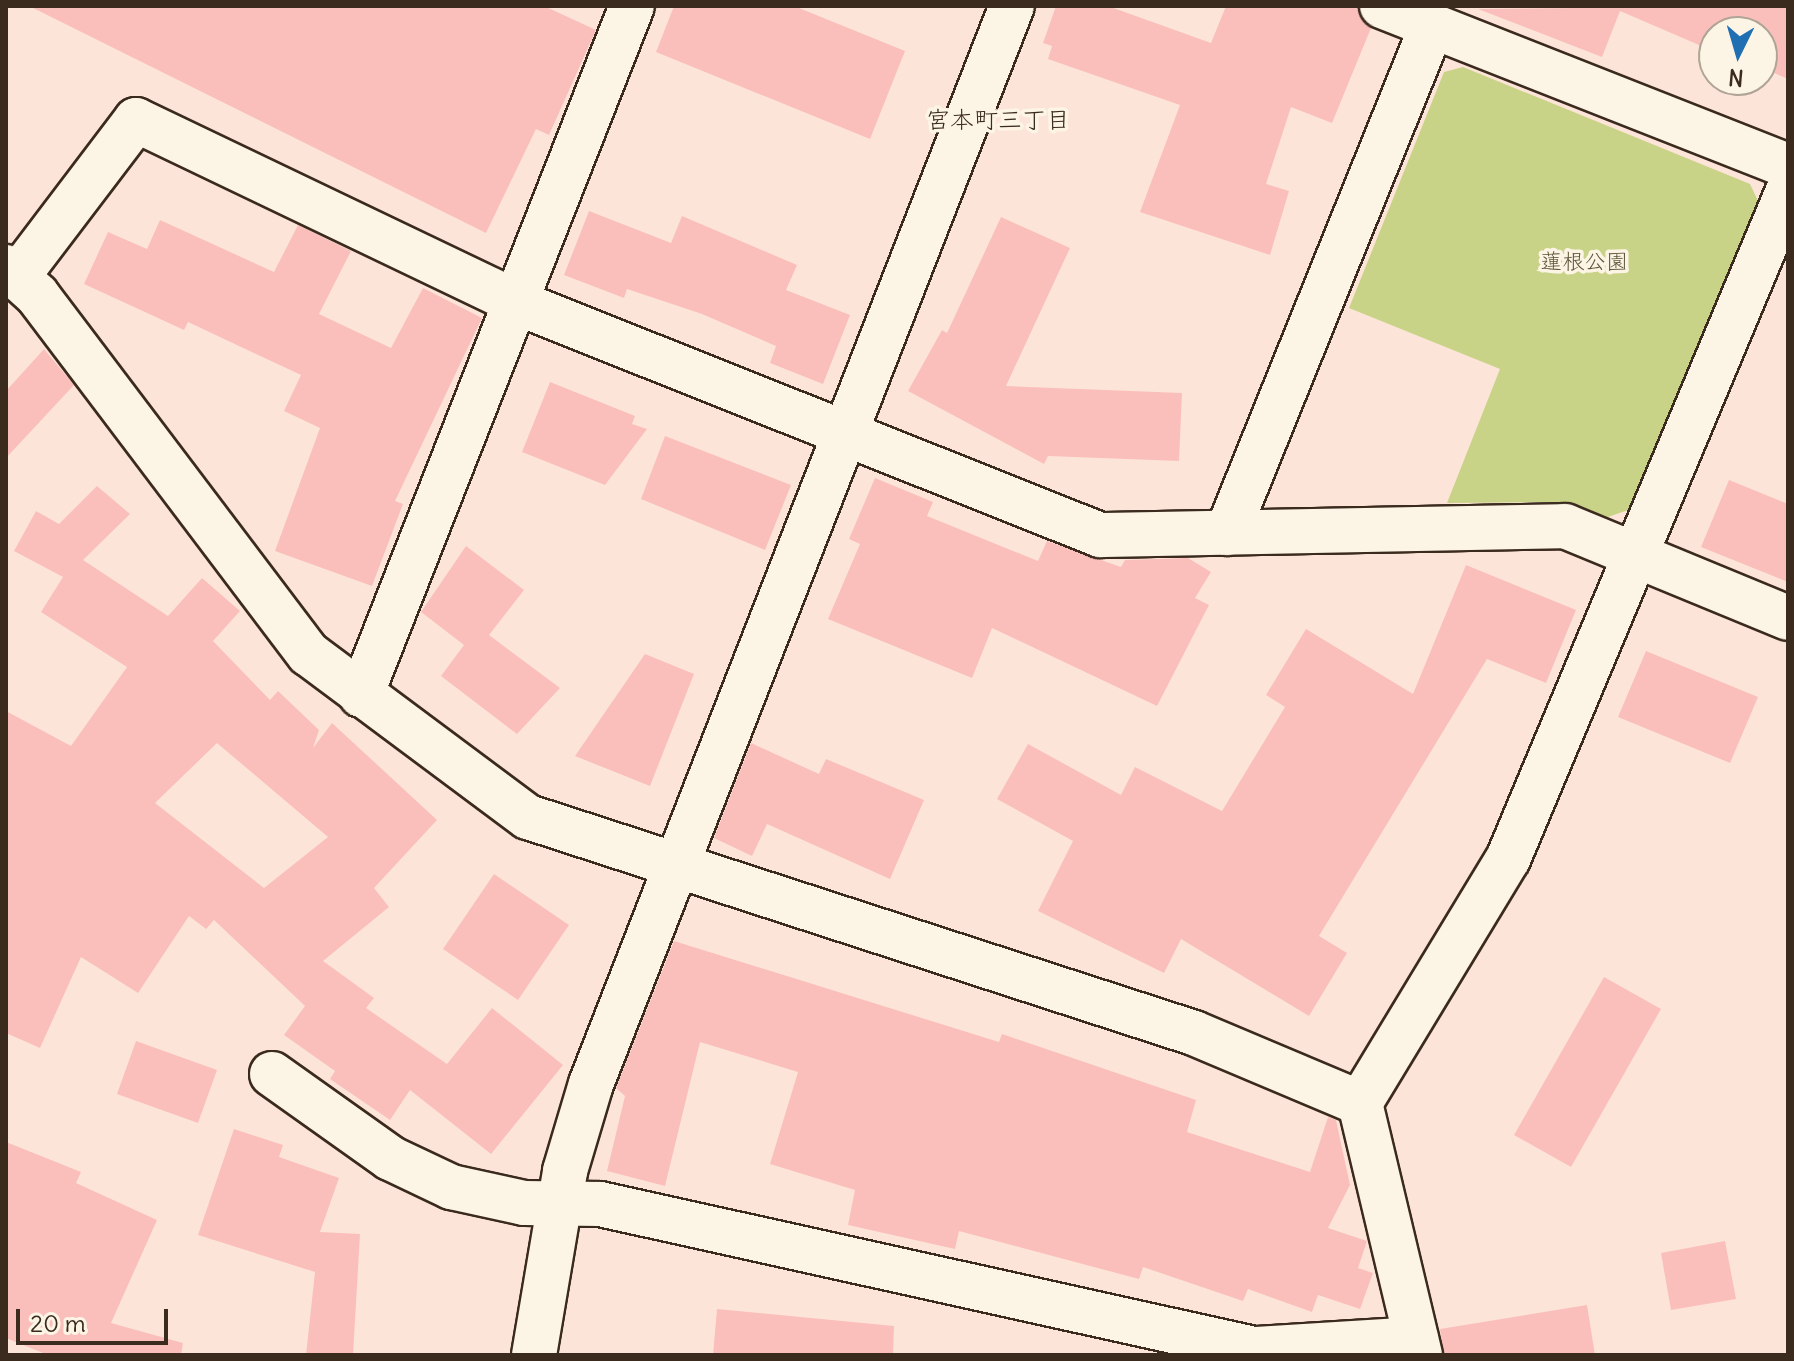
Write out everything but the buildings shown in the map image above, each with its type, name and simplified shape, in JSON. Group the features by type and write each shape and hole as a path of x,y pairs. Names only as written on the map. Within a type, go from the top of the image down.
{"street":[{"path":"361,695 518,303 632,6"},
{"path":"534,1355 560,1203 591,1084 671,867 1012,6"},
{"path":"1382,6 1788,166"},
{"path":"1227,533 1432,26"},
{"path":"1360,1103 1194,1033 671,867 528,817 309,654 12,272 136,120 518,303 1100,535 1565,526 1788,618"},
{"path":"272,1074 390,1158 451,1187 560,1203 600,1204 1254,1349 1418,1347 1360,1103 1508,859 1788,191"}],"green space":[{"name":"蓮根公園","path":"1463,67 1750,184 1759,203 1628,510 1608,517 1568,502 1447,503 1500,369 1349,308 1444,72"}],"district":[{"name":"宮本町三丁目","path":"998,120"}]}
